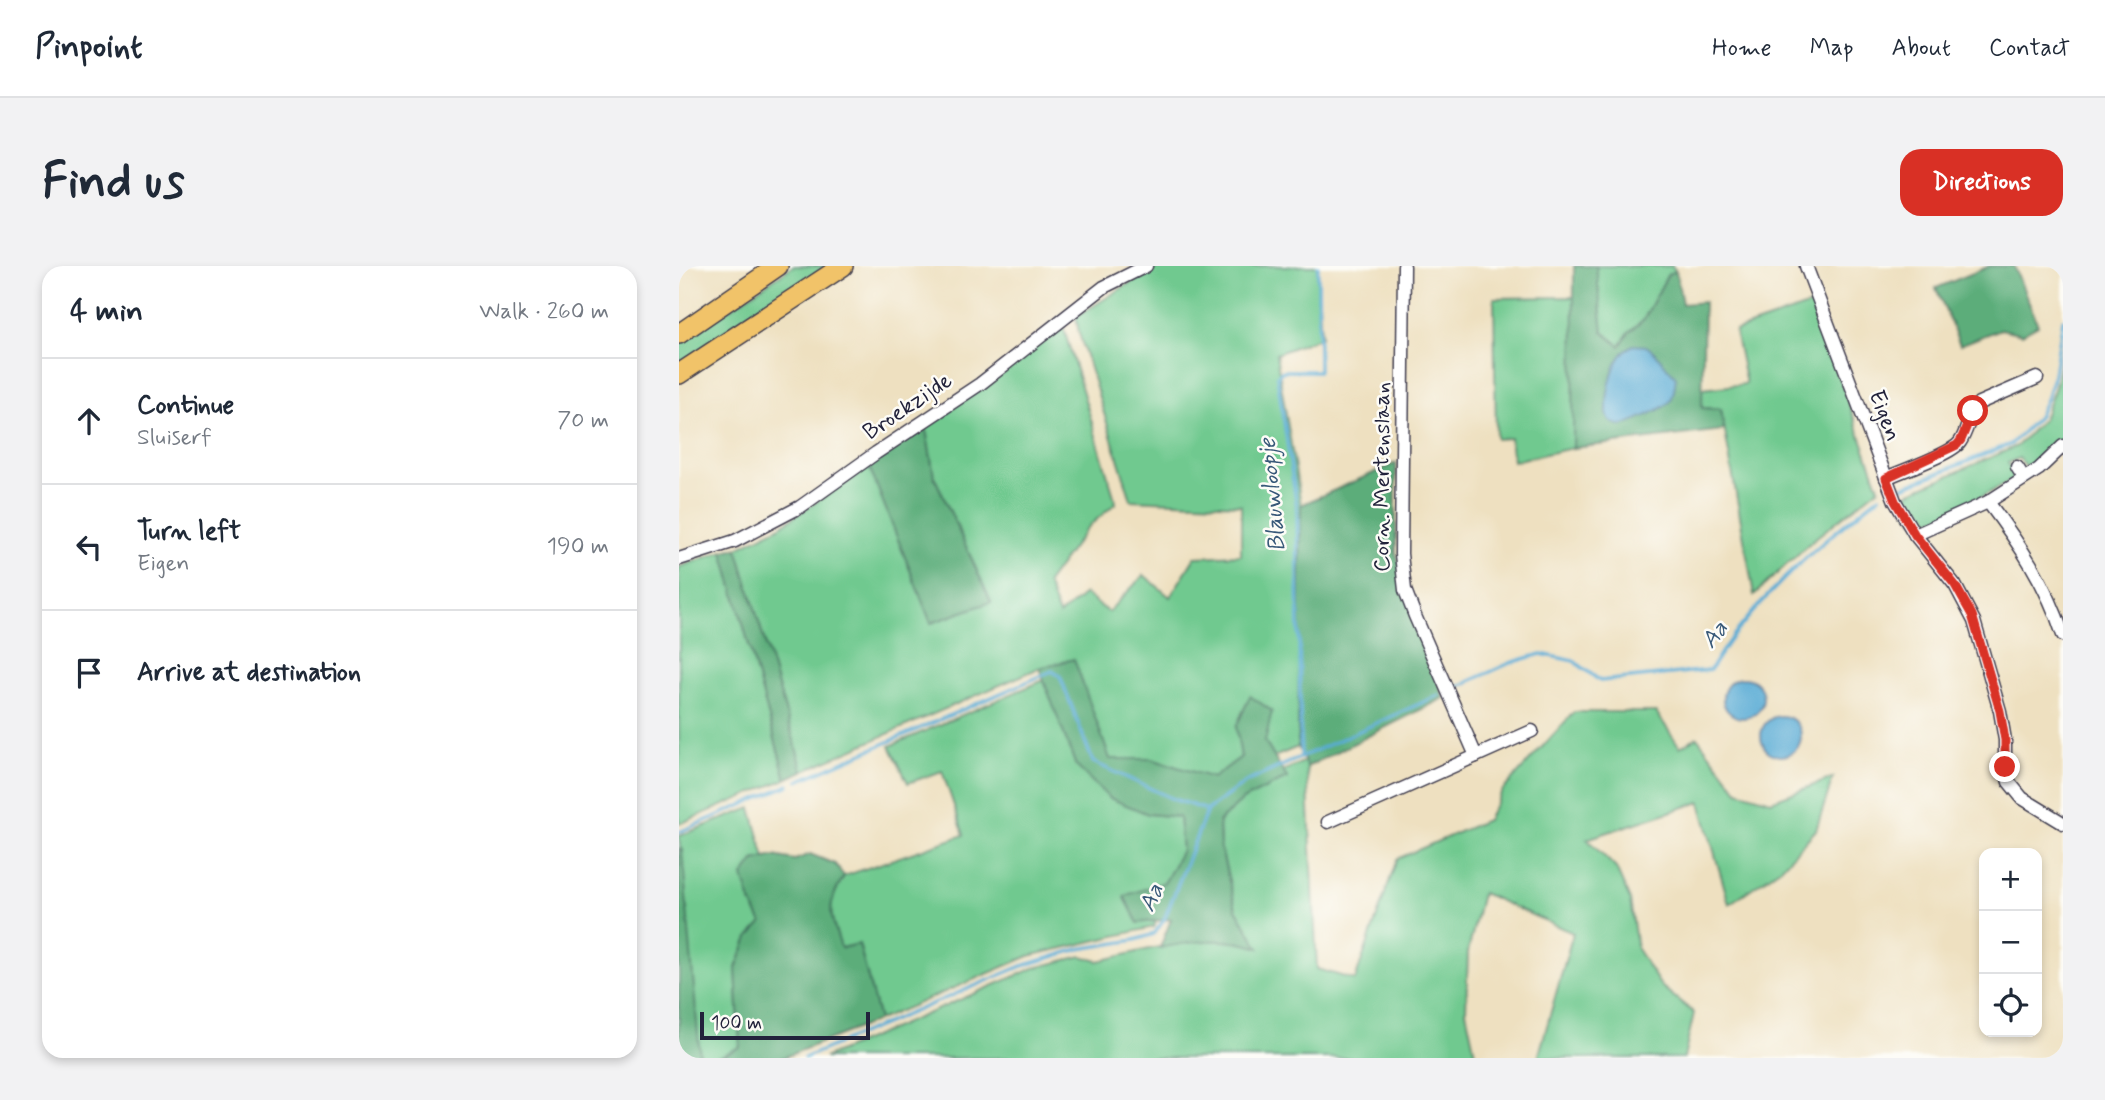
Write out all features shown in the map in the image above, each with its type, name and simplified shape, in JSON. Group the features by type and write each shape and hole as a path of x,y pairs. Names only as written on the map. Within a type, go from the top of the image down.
{"main road":[{"path":"679,334 778,266"},
{"path":"679,374 843,266"}],"street":[{"name":"Broekzijde","path":"679,559 735,541 800,507 980,384 1104,287 1146,266"},
{"name":"Corn. Mertenslaan","path":"1404,266 1401,554 1405,590 1476,756"},
{"name":"Eigen","path":"1806,266 1895,501 1915,535 1955,585 1974,621 2000,711 2009,782 2022,798 2063,823"},
{"path":"1887,481 1952,449 1961,440 1979,403 2037,378"},
{"path":"1915,535 1988,502 2039,469 2063,446"},
{"path":"2017,467 2024,478"},
{"path":"1988,502 2023,549 2046,591 2063,635"},
{"path":"1328,822 1532,731"}],"green space":[{"path":"793,266 827,266 679,365 679,343"},
{"path":"1161,266 1317,266 1321,337 1276,354 1301,505 1298,747 1274,757 1265,742 1236,727 1241,757 1213,778 1151,759 1109,759 1073,660 1039,668 803,771 737,548 779,527 869,466 931,623 991,602 934,476 925,424 1063,326 1116,503 1088,527 1047,583 1059,615 1085,594 1108,612 1144,575 1170,597 1195,557 1241,555 1241,505 1131,500 1079,333 1076,317"},
{"path":"1574,266 1596,266 1603,332 1620,346 1629,332 1644,319 1668,274 1676,271 1682,304 1704,302 1702,408 1721,409 1724,430 1573,448"},
{"path":"1596,266 1672,266 1676,271 1668,274 1644,319 1629,332 1620,346 1603,332"},
{"path":"1990,266 2014,266 2038,325 2022,334 2001,329 1960,345 1936,288"},
{"path":"1575,297 1573,448 1513,461 1510,438 1496,439 1494,298"},
{"path":"1813,304 1879,488 1813,540 1754,595 1721,409 1702,408 1702,389 1746,384 1735,331"},
{"path":"2063,354 2063,441 2028,470 2019,458 2008,463 2014,479 1967,505 1924,523 1914,521 1901,496 2017,446 2043,419"},
{"path":"925,424 934,476 991,602 931,623 869,466"},
{"path":"1396,463 1396,553 1444,698 1307,767 1298,747 1301,505"},
{"path":"737,548 803,771 786,779 723,551"},
{"path":"723,551 786,779 679,824 679,567"},
{"path":"1074,659 1110,759 1151,759 1213,778 1241,757 1236,727 1250,696 1272,711 1265,742 1287,778 1244,799 1219,821 1220,845 1236,909 1259,948 1234,942 1209,941 1160,948 1171,919 1138,923 1124,896 1165,882 1182,850 1179,817 1148,814 1109,798 1076,766 1039,668"},
{"path":"1044,680 1076,766 1148,814 1179,817 1182,851 1138,922 1156,921 1154,927 1029,956 879,1020 859,944 841,949 834,927 831,912 838,887 844,876 964,835 942,771 908,783 890,746"},
{"path":"1574,712 1656,712 1680,747 1697,737 1738,791 1771,801 1833,778 1816,830 1781,868 1729,904 1700,802 1587,839 1616,868 1630,900 1637,949 1661,986 1694,1013 1684,1058 1538,1058 1573,933 1482,893 1468,952 1466,1011 1476,1058 824,1058 1034,968 1082,956 1098,961 1198,941 1238,942 1258,947 1236,909 1220,845 1219,821 1244,799 1287,778 1283,771 1305,761 1317,969 1355,980 1397,859 1487,820 1502,791"},
{"path":"751,808 765,858 754,861 751,902 762,923 748,938 736,968 740,1047 716,1058 700,1058 679,836"},
{"path":"679,849 682,849 700,1058 679,1058"},
{"path":"810,854 835,864 844,876 834,896 832,919 841,948 859,944 879,1020 782,1058 716,1058 740,1047 736,968 748,938 762,923 751,902 743,876 754,861 774,856 795,860"}],"water":[{"path":"1633,345 1646,346 1653,351 1676,377 1674,389 1668,404 1624,425 1618,425 1611,422 1607,414 1609,386 1620,357"},
{"path":"1743,678 1751,679 1757,684 1762,690 1762,706 1757,712 1751,717 1743,718 1735,717 1729,712 1724,706 1723,698 1724,690 1729,684 1735,679"},
{"path":"1781,716 1789,717 1795,722 1800,728 1800,744 1795,750 1789,755 1781,756 1773,755 1767,750 1762,744 1761,736 1762,728 1767,722 1773,717"}],"waterway":[{"name":"Blauwloopje","path":"1301,758 1297,507 1277,376 1283,371 1319,371 1318,266"},
{"name":"Aa","path":"1898,489 2011,444 2038,417 2054,374 2063,319"},
{"name":"Aa","path":"1457,687 1510,663 1541,654 1574,661 1600,681 1710,670 1730,639 1770,593 1823,543 1880,496"},
{"path":"798,781 1052,671 1060,676 1093,762 1173,799 1207,810"},
{"name":"Aa","path":"804,1058 1022,966 1079,949 1135,940 1154,934 1164,920 1207,810 1246,782 1439,695"},
{"path":"679,832 789,785"}],"route":[{"path":"1973,411 1961,440 1952,449 1886,478 1895,501 1915,535 1955,585 1972,615 2000,711 2005,740 2005,767"}]}
